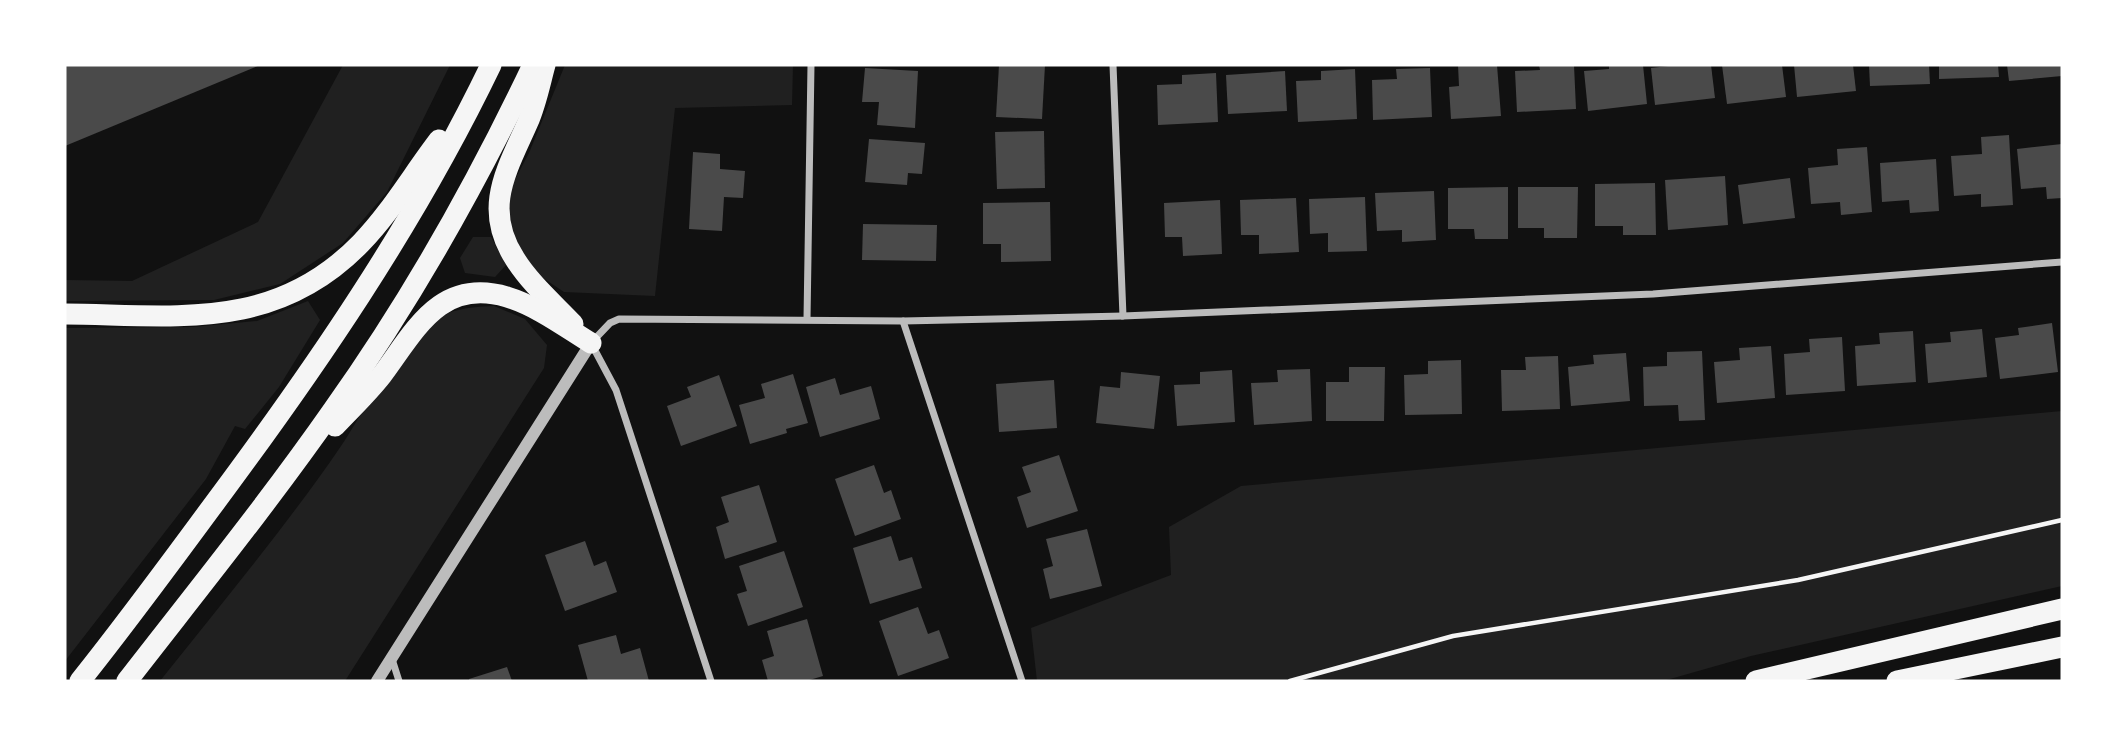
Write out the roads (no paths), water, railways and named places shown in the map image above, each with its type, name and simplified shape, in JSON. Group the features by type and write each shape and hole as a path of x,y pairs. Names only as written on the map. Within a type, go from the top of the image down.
{"highway":[{"path":"80,681 270,430 342,326 406,221 491,65"},
{"path":"127,681 262,508 365,364 441,242 507,120 533,65"},
{"path":"545,65 530,120 510,157 500,188 501,228 511,252 527,275 591,343"},
{"path":"65,314 228,313 268,304 308,286 342,261 374,228 480,87"},
{"path":"262,508 381,376 413,329 439,305 471,294 506,297 591,343"},
{"path":"1756,681 2062,609"},
{"path":"1897,681 2062,646"}],"street":[{"path":"807,319 811,65"},
{"path":"1113,65 1123,316"},
{"path":"377,681 591,343 610,323 619,319 903,321 1123,316 1653,294 2062,262"},
{"path":"903,321 1021,681"},
{"path":"591,343 615,390 711,681"},
{"path":"391,658 399,681"}]}
